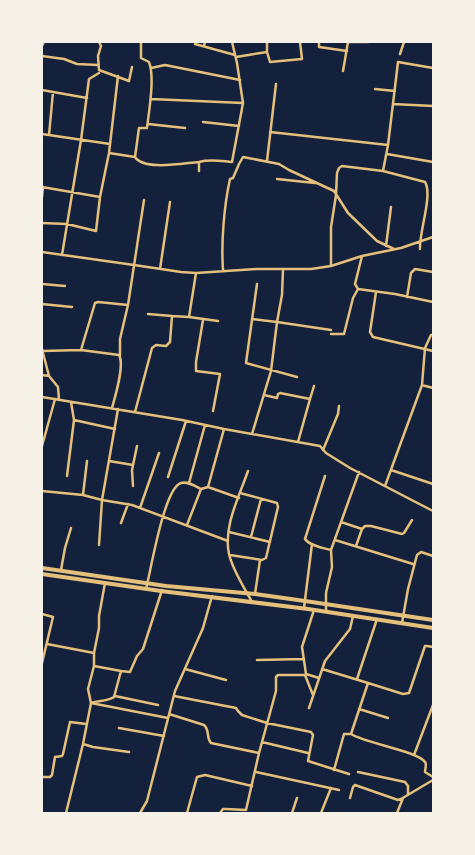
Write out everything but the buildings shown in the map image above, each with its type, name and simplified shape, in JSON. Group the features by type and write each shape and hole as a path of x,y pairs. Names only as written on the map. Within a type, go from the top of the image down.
{"main road":[{"path":"42,568 163,585 255,594 433,620"},
{"path":"42,574 146,589 304,608 433,628"}],"street":[{"path":"42,46 44,42"},
{"path":"99,42 101,46 99,52 99,70 129,81 132,67"},
{"path":"135,157 139,128 147,128 151,99 151,68 149,62 141,58 141,42"},
{"path":"204,46 205,42"},
{"path":"109,153 135,157 140,162 150,164 168,165 209,160 232,162 243,103 236,56 232,42"},
{"path":"267,42 267,52 270,62 302,59 300,42"},
{"path":"319,42 319,47 347,51"},
{"path":"343,70 348,42 368,42"},
{"path":"400,54 404,42"},
{"path":"195,44 236,56 267,52"},
{"path":"42,56 64,59 77,64 98,66"},
{"path":"383,171 394,104 398,62 433,68"},
{"path":"151,68 164,65 240,80"},
{"path":"62,255 81,140 89,79 99,73"},
{"path":"42,223 67,224 96,231 100,197 109,153 118,76"},
{"path":"267,161 276,84"},
{"path":"375,89 395,90"},
{"path":"42,90 87,98"},
{"path":"49,135 53,92"},
{"path":"151,99 243,103"},
{"path":"394,104 433,106"},
{"path":"203,122 239,126"},
{"path":"148,124 185,128"},
{"path":"270,132 388,145"},
{"path":"42,134 110,144"},
{"path":"387,154 433,162"},
{"path":"223,270 222,256 227,193 230,179 233,178 242,158 279,164 330,189 348,213 378,241 395,250"},
{"path":"199,162 199,171"},
{"path":"331,266 331,227 336,195 337,173 339,168 342,166 383,171 418,179 427,184 425,218 420,248"},
{"path":"277,179 316,183"},
{"path":"42,197 43,187 100,197"},
{"path":"112,408 122,360 120,339 128,305 144,200"},
{"path":"160,269 170,202"},
{"path":"386,246 391,207"},
{"path":"42,252 196,273 223,270 311,269 331,266 362,256 395,250 433,237"},
{"path":"362,256 355,284 358,289 433,302"},
{"path":"252,434 271,371 282,295 283,270"},
{"path":"407,297 412,271 433,272"},
{"path":"189,317 196,273"},
{"path":"42,284 65,286"},
{"path":"257,284 245,362 247,365 297,377"},
{"path":"331,334 344,334 353,298 358,289"},
{"path":"376,292 370,332 373,337 433,351"},
{"path":"81,350 95,303 128,305"},
{"path":"42,304 72,307"},
{"path":"148,314 218,321"},
{"path":"135,412 152,348 156,345 166,346 170,342 172,316"},
{"path":"252,319 331,330"},
{"path":"203,320 196,362 196,371 220,374 213,411"},
{"path":"385,486 422,385 425,348 431,335 433,335"},
{"path":"60,400 58,387 49,376 42,350 81,350 119,355 121,357"},
{"path":"42,375 49,376"},
{"path":"422,385 433,388"},
{"path":"298,442 314,386"},
{"path":"264,395 277,398 278,394 280,393 310,399"},
{"path":"42,397 118,409 320,446 326,453 358,472 433,512"},
{"path":"42,446 55,399"},
{"path":"67,476 74,420 71,402"},
{"path":"323,450 336,420 339,406"},
{"path":"99,545 102,500 118,409"},
{"path":"74,420 114,429"},
{"path":"168,477 186,421"},
{"path":"189,483 206,425"},
{"path":"208,487 224,429"},
{"path":"133,486 133,465 137,446"},
{"path":"140,508 159,453"},
{"path":"83,495 87,461"},
{"path":"109,461 133,465"},
{"path":"391,470 432,483 433,478"},
{"path":"248,471 229,525 228,541 229,555 235,570 252,602"},
{"path":"326,612 326,593 332,567 331,550 358,472"},
{"path":"325,476 305,536 306,542 331,550"},
{"path":"146,589 163,517 174,487 181,483 189,483 201,489 208,487 238,498"},
{"path":"187,525 201,489"},
{"path":"42,491 83,495 128,504 228,541"},
{"path":"229,555 260,560 266,558 278,505 277,503 240,493"},
{"path":"251,537 261,498"},
{"path":"121,522 128,504"},
{"path":"356,546 364,526 371,526 402,534 412,520"},
{"path":"341,522 362,529"},
{"path":"61,570 65,548 71,528"},
{"path":"229,532 270,542"},
{"path":"334,540 413,564"},
{"path":"304,608 312,544"},
{"path":"402,623 413,564 418,553 421,552 433,556"},
{"path":"255,594 260,560"},
{"path":"66,813 83,744 90,703 88,689 94,666 94,653 105,582"},
{"path":"94,666 130,672 137,656 143,649 163,585"},
{"path":"140,813 147,801 174,696 203,628 212,596"},
{"path":"313,695 306,674 302,647 314,610"},
{"path":"42,614 53,617 42,663"},
{"path":"309,708 325,661 350,629 353,616"},
{"path":"356,679 376,619"},
{"path":"47,644 94,653"},
{"path":"322,669 403,694 409,693 425,646 433,647"},
{"path":"257,660 304,659"},
{"path":"185,669 226,680"},
{"path":"115,696 121,671"},
{"path":"220,813 223,809 247,812 259,753 276,691 276,676 306,674 319,678"},
{"path":"351,734 358,709 368,683"},
{"path":"90,703 95,701 106,701 115,696 158,705"},
{"path":"174,696 236,708 242,715 312,733 313,735 307,759 308,762 349,774"},
{"path":"90,703 168,718"},
{"path":"414,755 433,705"},
{"path":"358,709 388,718"},
{"path":"169,714 204,725 207,729 208,739 211,744 259,753"},
{"path":"42,777 50,777 52,774 54,756 62,756 70,722 86,724"},
{"path":"119,728 164,736"},
{"path":"334,770 344,734 351,734 414,755 425,762 425,772 433,778 398,800 355,786 353,787 350,798"},
{"path":"262,742 308,753"},
{"path":"83,744 129,752"},
{"path":"256,772 339,790"},
{"path":"358,772 405,782 408,786 408,794"},
{"path":"187,813 197,777 200,775 252,786"},
{"path":"321,813 331,788"},
{"path":"292,813 297,798"},
{"path":"398,813 403,798"}]}
